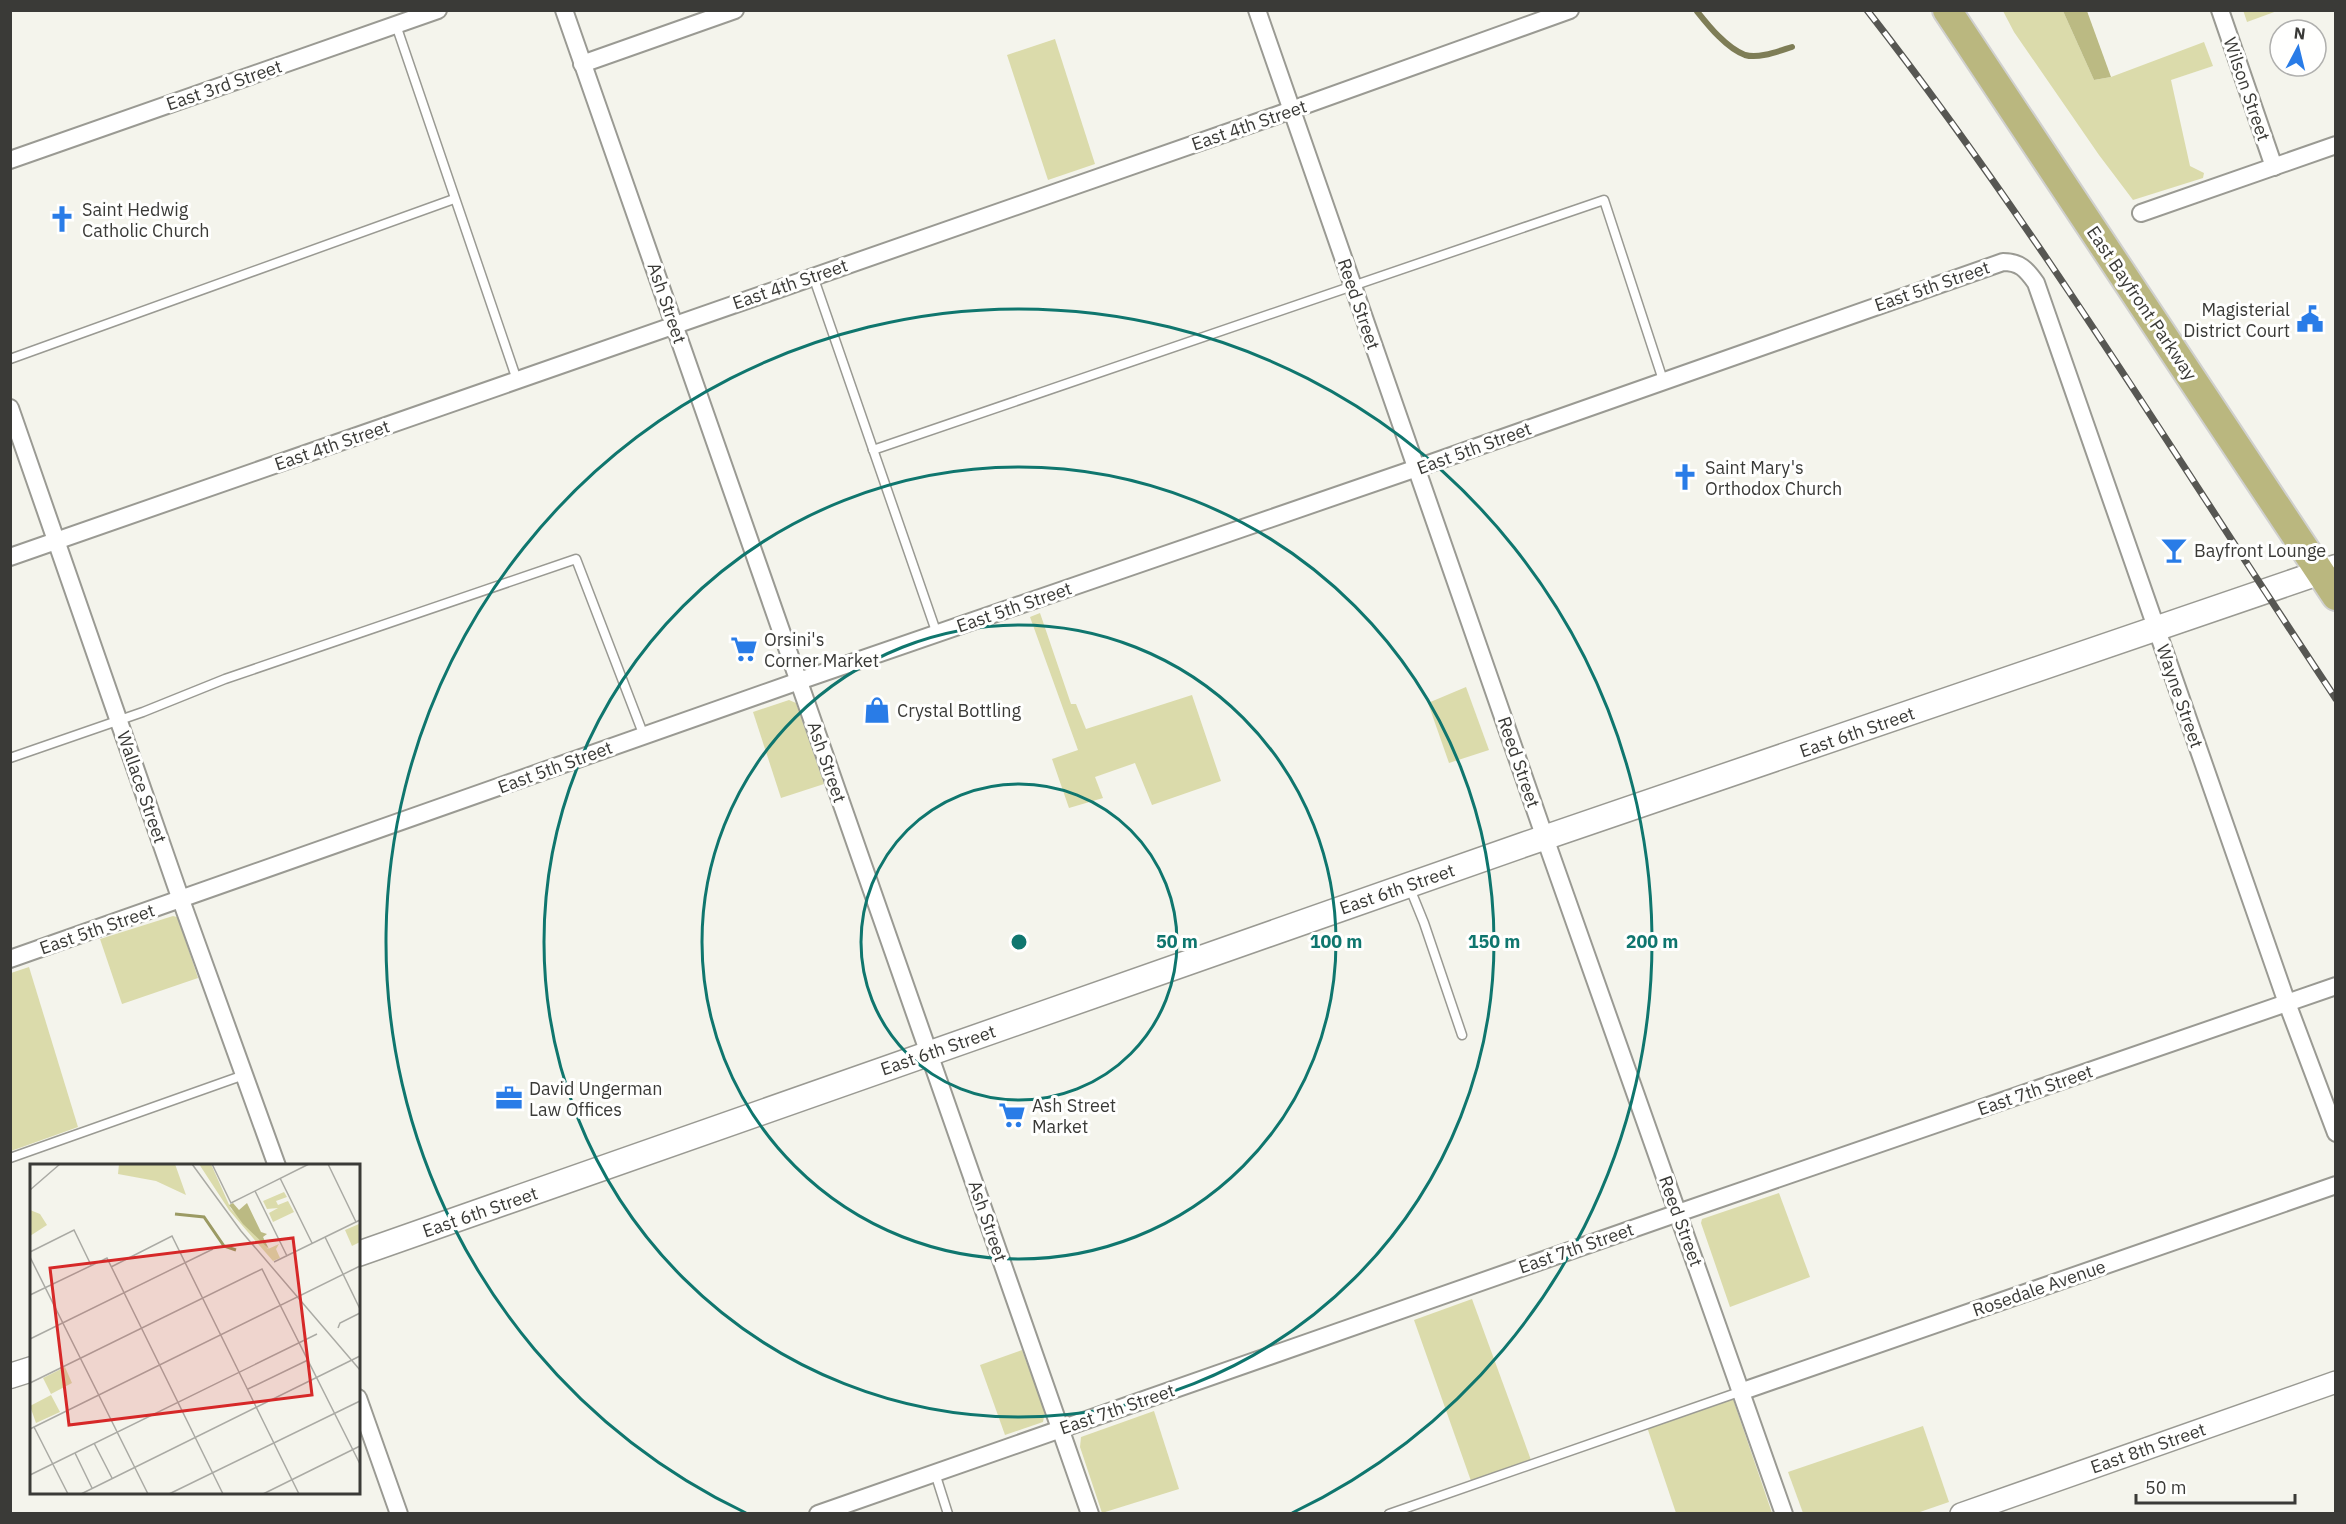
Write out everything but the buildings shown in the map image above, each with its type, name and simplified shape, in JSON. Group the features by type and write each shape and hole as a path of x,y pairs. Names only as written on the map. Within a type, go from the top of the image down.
{"highway":[{"name":"East Bayfront Parkway","path":"1947,10 2328,569 2336,596"}],"main road":[{"name":"East 6th Street","path":"360,1253 1409,885 2157,630 2328,569"},
{"path":"10,1376 30,1370"}],"street":[{"name":"East 3rd Street","path":"10,160 393,18 438,10"},
{"name":"Ash Street","path":"564,10 1090,1514"},
{"path":"582,64 735,10"},
{"name":"Reed Street","path":"1257,10 1545,838 1785,1514"},
{"name":"East 4th Street","path":"10,557 1291,110 1570,10"},
{"name":"Wilson Street","path":"2220,10 2274,167"},
{"path":"2141,213 2336,145"},
{"name":"East 5th Street","path":"10,959 799,681 1418,468 2003,262 2019,264"},
{"name":"Wayne Street","path":"2019,264 2036,283 2287,1003 2336,1133"},
{"name":"Wallace Street","path":"10,408 181,900 276,1164"},
{"name":"East 7th Street","path":"818,1514 2336,986"},
{"name":"Rosedale Avenue","path":"1743,1391 2336,1185"},
{"name":"East 8th Street","path":"1961,1514 2336,1382"},
{"path":"360,1404 399,1514"}],"lane":[{"path":"393,18 517,380"},
{"path":"10,359 454,199"},
{"path":"873,450 1604,200 1664,380"},
{"path":"813,276 937,633"},
{"path":"10,758 119,721 225,679 576,559 644,736"},
{"path":"1409,885 1462,1035"},
{"path":"10,1158 244,1075"},
{"path":"1389,1514 1743,1391"},
{"path":"935,1473 948,1514"}],"green space":[{"path":"2243,10 2277,10 2277,11 2247,22"},
{"path":"2003,11 2063,11 2094,80 2111,77 2204,42 2213,66 2171,80 2190,166 2204,173 2203,178 2133,200 2014,32"},
{"path":"1055,39 1095,164 1048,180 1007,55"},
{"path":"1040,613 1071,704 1076,704 1086,729 1192,695 1221,781 1152,805 1135,763 1095,777 1103,798 1069,808 1052,759 1078,750 1030,617"},
{"path":"1466,687 1489,750 1449,763 1428,703"},
{"path":"789,700 796,703 824,784 781,798 753,712"},
{"path":"173,916 177,917 180,924 198,978 122,1004 100,939"},
{"path":"29,967 78,1127 11,1151 11,973"},
{"path":"1779,1193 1810,1277 1730,1307 1701,1223 1702,1219"},
{"path":"1472,1299 1531,1460 1471,1481 1414,1320"},
{"path":"1022,1350 1045,1411 1043,1422 1005,1435 980,1365"},
{"path":"1733,1399 1772,1513 1676,1513 1647,1427"},
{"path":"1154,1411 1179,1489 1102,1513 1080,1447 1081,1437"},
{"path":"1923,1426 1949,1502 1917,1513 1803,1513 1788,1472"}],"shaded area":[{"path":"2063,11 2087,11 2111,77 2094,80"}],"waterway":[{"path":"1696,10 1724,42 1745,55 1763,55 1792,47"}],"railway":[{"path":"1867,10 1930,93 2050,263 2336,699"}],"place":[{"name":"Saint Hedwig Catholic Church","path":"62,219"},
{"name":"Magisterial District Court","path":"2310,319"},
{"name":"Saint Mary's Orthodox Church","path":"1685,477"},
{"name":"Bayfront Lounge","path":"2174,550"},
{"name":"Orsini's Corner Market","path":"744,649"},
{"name":"Crystal Bottling","path":"877,710"},
{"name":"David Ungerman Law Offices","path":"509,1098"},
{"name":"Ash Street Market","path":"1012,1115"}]}
